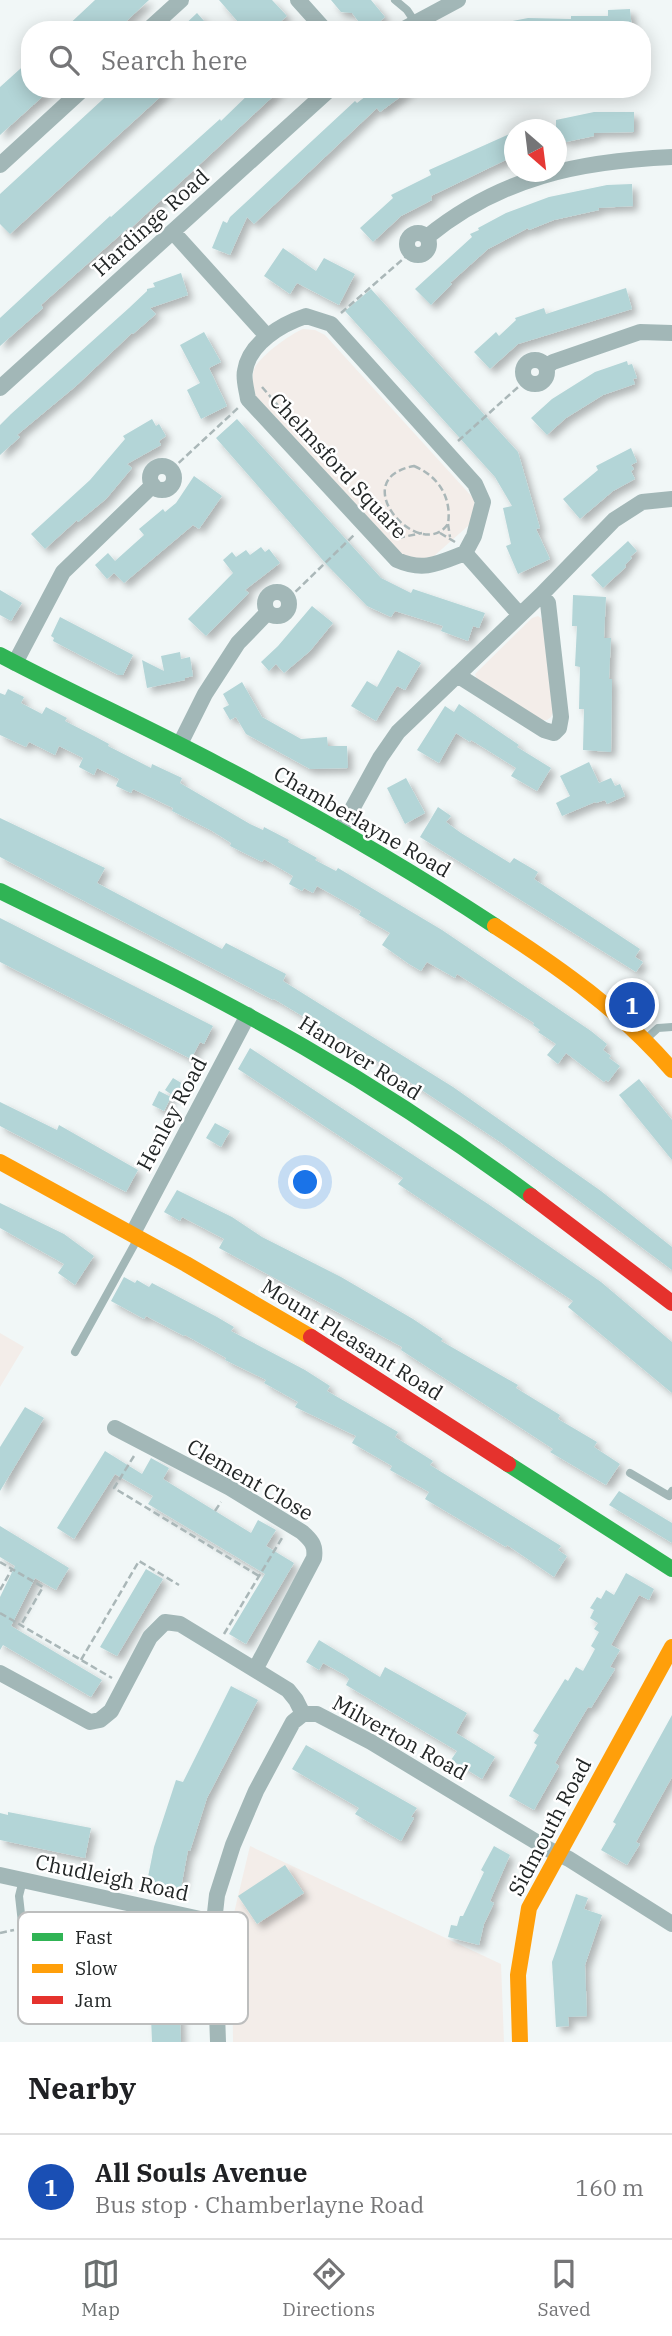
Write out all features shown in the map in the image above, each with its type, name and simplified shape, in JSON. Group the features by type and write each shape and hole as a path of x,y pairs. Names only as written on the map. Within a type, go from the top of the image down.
{"street":[{"path":"158,21 181,0"},
{"path":"298,0 317,21"},
{"path":"418,21 458,0"},
{"path":"0,165 73,98"},
{"name":"Hardinge Road","path":"0,388 320,98"},
{"path":"410,253 421,256 426,253 429,242 427,237 455,214 505,188 577,166 672,157"},
{"path":"173,232 267,336"},
{"name":"Chelmsford Square","path":"331,324 306,316 284,324 267,336 245,370 247,399 397,560 411,566 424,567 465,553"},
{"path":"331,324 475,484 483,502 474,536 465,553 520,615"},
{"path":"526,380 534,384 542,382 547,376 546,367 554,362 640,332 672,332"},
{"path":"15,663 63,572 153,485 151,477 155,469 163,466 171,470"},
{"path":"340,831 388,745 457,675 614,520 632,506 654,499 672,499"},
{"path":"180,744 205,694 238,643 268,612 265,605 270,594 282,593 288,598"},
{"path":"457,675 544,730 554,733 559,728 561,717 548,603 541,595"},
{"name":"Chamberlayne Road","path":"0,655 180,744 426,881 554,964 625,1019 672,1070"},
{"name":"Hanover Road","path":"0,891 248,1015 397,1105 498,1171 672,1303"},
{"name":"Henley Road","path":"136,1235 248,1015"},
{"name":"Mount Pleasant Road","path":"0,1162 193,1266 369,1373 579,1512 672,1569"},
{"name":"Clement Close","path":"115,1428 230,1488 311,1541 315,1550 314,1559 256,1668"},
{"path":"0,1673 90,1722 100,1720 111,1711 150,1637 165,1622 180,1624 288,1690 303,1714"},
{"name":"Sidmouth Road","path":"520,2042 516,2015 523,1931 529,1908 672,1647"},
{"name":"Milverton Road","path":"216,1912 217,1895 233,1845 256,1791 293,1722 303,1714 317,1714 371,1742 672,1924"},
{"name":"Chudleigh Road","path":"0,1875 169,1912"},
{"name":"Milverton Road","path":"218,2024 218,2042"}],"lane":[{"path":"395,0 407,10 408,21"},
{"path":"646,1039 658,1028 672,1027"},
{"path":"75,1352 136,1235"},
{"path":"630,1474 669,1496 672,1491"},
{"path":"21,1912 19,1896 23,1880"}],"path":[{"path":"331,324 410,253"},
{"path":"447,452 526,380"},
{"path":"171,470 247,399"},
{"path":"400,539 422,533 440,533 451,538 448,524 449,501 440,485 427,471 414,466 402,468 388,478 385,499 394,516 406,528 422,533"},
{"path":"440,533 448,524"},
{"path":"288,598 365,525"},
{"path":"142,1444 114,1488 259,1576"},
{"path":"224,1634 290,1525"},
{"path":"81,1660 139,1561 179,1585"},
{"path":"0,1562 43,1587 21,1625"},
{"path":"0,1590 12,1569"},
{"path":"0,1613 123,1685"}],"shaded area":[{"path":"303,329 315,330 325,335 474,499 475,511 468,526 434,556 418,561 402,557 255,395 255,367 277,345"},
{"path":"538,616 542,619 553,712 547,720 540,720 477,680 475,674 532,618"},
{"path":"0,1333 24,1347 0,1387"},
{"path":"250,1846 501,1964 504,2042 233,2042 233,2024 248,2024 248,1912 234,1912"}],"building":[{"path":"95,0 149,0 127,21 73,21"},
{"path":"219,0 272,0 287,16 281,21 237,21"},
{"path":"331,0 371,0 385,17 380,21 358,21 352,13 341,12"},
{"path":"630,9 631,21 512,21 528,18 608,16 608,10"},
{"path":"197,13 204,21 189,21"},
{"path":"21,68 21,98 41,98 0,135 0,87"},
{"path":"104,98 159,98 10,234 0,224 0,194"},
{"path":"245,98 271,98 130,229 129,227 41,305 43,308 0,346 0,318 110,216 220,119 221,121"},
{"path":"363,98 399,98 380,112 377,108 254,224 247,217 230,255 212,248 223,221 227,223 230,217 355,101 357,103"},
{"path":"594,112 634,112 634,132 594,133 594,136 567,142 567,119 561,119"},
{"path":"504,136 504,161 431,196 432,200 401,216 373,242 360,228 393,198 391,195 431,175 429,170"},
{"path":"632,184 633,206 598,208 599,210 554,220 529,230 528,228 488,249 450,283 452,284 431,305 415,289 472,237 470,234 506,213 549,197 607,185"},
{"path":"283,248 316,271 324,258 355,274 339,305 297,283 290,294 264,276"},
{"path":"181,273 188,295 150,308 156,314 17,435 20,437 0,455 0,425 147,289 155,287 153,283"},
{"path":"626,288 632,309 518,344 490,369 474,352 496,332 499,336 515,318 544,308 546,314"},
{"path":"371,289 518,452 540,528 536,529 550,559 518,574 506,546 511,544 503,508 512,506 495,477 345,311"},
{"path":"204,332 221,362 209,368 227,406 201,419 187,390 200,383 180,345"},
{"path":"627,361 628,365 632,364 637,378 633,379 635,384 603,395 566,418 547,435 531,418 552,399 595,372"},
{"path":"152,419 156,426 159,424 166,436 159,441 161,445 127,464 132,468 106,499 78,522 77,520 45,549 31,534 90,480 125,439 123,436"},
{"path":"237,419 381,578 411,593 413,589 485,613 479,628 473,626 468,641 441,631 443,626 395,611 391,617 367,606 327,565 216,438"},
{"path":"631,448 637,462 631,465 635,479 613,491 580,519 563,499 598,470 596,466"},
{"path":"194,476 222,496 199,529 193,525 124,583 114,573 107,579 95,565 108,553 115,561 144,535 139,529 163,509 165,512 176,503"},
{"path":"628,541 637,551 630,557 632,558 626,567 603,588 591,575"},
{"path":"261,547 265,552 269,549 280,563 245,590 249,593 206,636 188,619 233,573 223,560 232,552 236,557 246,550 250,555"},
{"path":"0,590 22,603 11,621 0,615"},
{"path":"573,595 606,597 604,638 611,638 611,752 583,750 584,709 579,709 580,667 575,666 577,626 572,626"},
{"path":"312,606 333,623 310,651 284,673 276,664 269,671 261,662"},
{"path":"60,617 133,655 123,675 118,675 53,641 51,636"},
{"path":"398,650 421,663 405,690 397,686 376,721 351,706 367,681 377,687"},
{"path":"180,652 181,659 190,657 193,676 147,688 142,660 164,671 161,656"},
{"path":"242,682 262,717 301,739 327,737 328,746 347,746 348,768 310,769 246,734 236,717 230,720 223,708 229,705 223,694"},
{"path":"8,689 24,697 21,703 42,714 46,707 67,718 65,721 109,744 108,746 151,768 152,764 182,778 180,783 250,824 263,830 264,827 289,840 288,842 317,858 315,860 336,871 338,868 442,930 591,1031 607,1044 603,1050 620,1066 608,1082 604,1082 566,1053 558,1064 547,1055 556,1044 538,1032 540,1030 534,1023 457,974 455,978 427,962 421,971 409,964 382,945 390,933 359,915 361,911 317,886 313,893 289,884 293,876 264,859 262,862 230,846 231,843 212,831 172,811 173,808 133,789 131,793 116,786 119,779 97,768 94,775 79,767 83,758 59,746 55,755 29,742 26,747 0,735 0,693 5,695"},
{"path":"459,704 519,745 517,747 551,768 537,791 511,776 516,768 456,733 439,763 417,750 445,706 454,712"},
{"path":"589,762 599,783 611,778 615,786 620,784 625,796 607,804 605,800 595,802 562,816 556,803 570,796 560,776"},
{"path":"406,778 425,813 405,824 387,788"},
{"path":"438,807 451,816 446,822 461,833 510,863 514,858 538,872 534,879 640,949 635,957 643,962 636,972 420,837"},
{"path":"0,818 105,868 97,883 222,949 226,943 286,974 283,981 453,1087 601,1191 672,1247 672,1270 500,1142 387,1067 274,999 0,857"},
{"path":"0,918 213,1026 204,1044 200,1042 191,1059 0,962"},
{"path":"250,1048 488,1204 601,1282 672,1342 672,1393 568,1307 573,1301 398,1184 403,1178 238,1069"},
{"path":"173,1078 183,1084 175,1097 165,1090"},
{"path":"639,1079 672,1120 672,1160 619,1095"},
{"path":"159,1091 171,1097 164,1111 152,1105"},
{"path":"0,1102 57,1130 59,1125 138,1170 126,1192 0,1126"},
{"path":"215,1123 230,1131 221,1147 206,1138"},
{"path":"177,1190 232,1217 262,1237 341,1277 413,1319 443,1339 441,1341 518,1385 516,1388 560,1415 558,1419 597,1442 594,1447 620,1464 606,1485 550,1452 553,1449 401,1350 402,1347 219,1248 224,1239 182,1217 180,1221 164,1212"},
{"path":"0,1203 64,1234 94,1256 75,1285 58,1273 64,1264 0,1228"},
{"path":"124,1277 149,1287 152,1283 217,1317 234,1327 231,1331 305,1370 330,1386 327,1391 398,1432 395,1437 433,1461 430,1465 561,1546 558,1550 567,1556 554,1577 507,1545 506,1547 425,1499 429,1492 390,1470 392,1466 352,1443 356,1436 295,1407 298,1402 264,1383 266,1380 225,1360 226,1358 185,1335 146,1316 144,1319 111,1301"},
{"path":"25,1407 44,1418 0,1491 0,1447"},
{"path":"105,1451 142,1474 151,1458 169,1468 163,1479 251,1533 258,1520 276,1530 266,1546 294,1563 246,1644 229,1634 265,1574 148,1504 153,1496 115,1474 74,1539 57,1528"},
{"path":"619,1491 672,1523 672,1543 609,1505"},
{"path":"0,1526 69,1568 56,1590 35,1578 11,1626 102,1680 91,1697 3,1645 0,1650 0,1597 15,1566 0,1557"},
{"path":"146,1569 163,1579 117,1656 100,1647"},
{"path":"626,1573 654,1589 649,1600 639,1595 611,1645 620,1650 610,1667 615,1669 591,1708 588,1707 555,1763 559,1766 534,1810 509,1796 537,1745 534,1743 539,1735 533,1731 565,1679 568,1681 576,1667 583,1671 595,1649 591,1646 599,1632 594,1629 598,1623 590,1618 594,1610 590,1608 597,1597 601,1599 606,1590 614,1595"},
{"path":"319,1640 380,1677 385,1667 467,1713 456,1733 495,1757 482,1779 451,1760 457,1751 346,1685 349,1679 345,1675 323,1663 319,1670 306,1662"},
{"path":"231,1686 258,1700 207,1798 190,1851 188,1850 181,1888 147,1882 154,1847 176,1780 183,1782"},
{"path":"672,1715 672,1777 636,1842 640,1844 627,1865 601,1850 616,1824 613,1822"},
{"path":"306,1745 417,1808 401,1841 355,1814 359,1808 292,1769"},
{"path":"8,1812 91,1828 85,1858 0,1840 0,1813 8,1815"},
{"path":"494,1846 510,1855 490,1901 494,1903 484,1924 479,1945 448,1937 451,1925 457,1926 460,1916 463,1916 484,1872 481,1870"},
{"path":"285,1865 304,1893 257,1924 238,1896"},
{"path":"576,1894 588,1898 584,1909 602,1915 585,1965 587,2016 568,2017 569,2026 556,2027 552,1962"},
{"path":"151,2024 180,2024 181,2042 152,2042"}],"traffic: fast":[{"path":"0,655 289,803 393,862 495,926"},
{"path":"0,891 115,947 304,1047 419,1118 531,1196"},
{"path":"508,1464 672,1569"}],"traffic: slow":[{"path":"495,926 589,992 632,1029 672,1070"},
{"path":"0,1162 186,1264 311,1337"},
{"path":"520,2042 518,1975 529,1908 672,1647"}],"traffic: jam":[{"path":"531,1196 672,1303"},
{"path":"311,1337 508,1464"}],"place":[{"name":"All Souls Avenue","path":"632,1005"}]}
